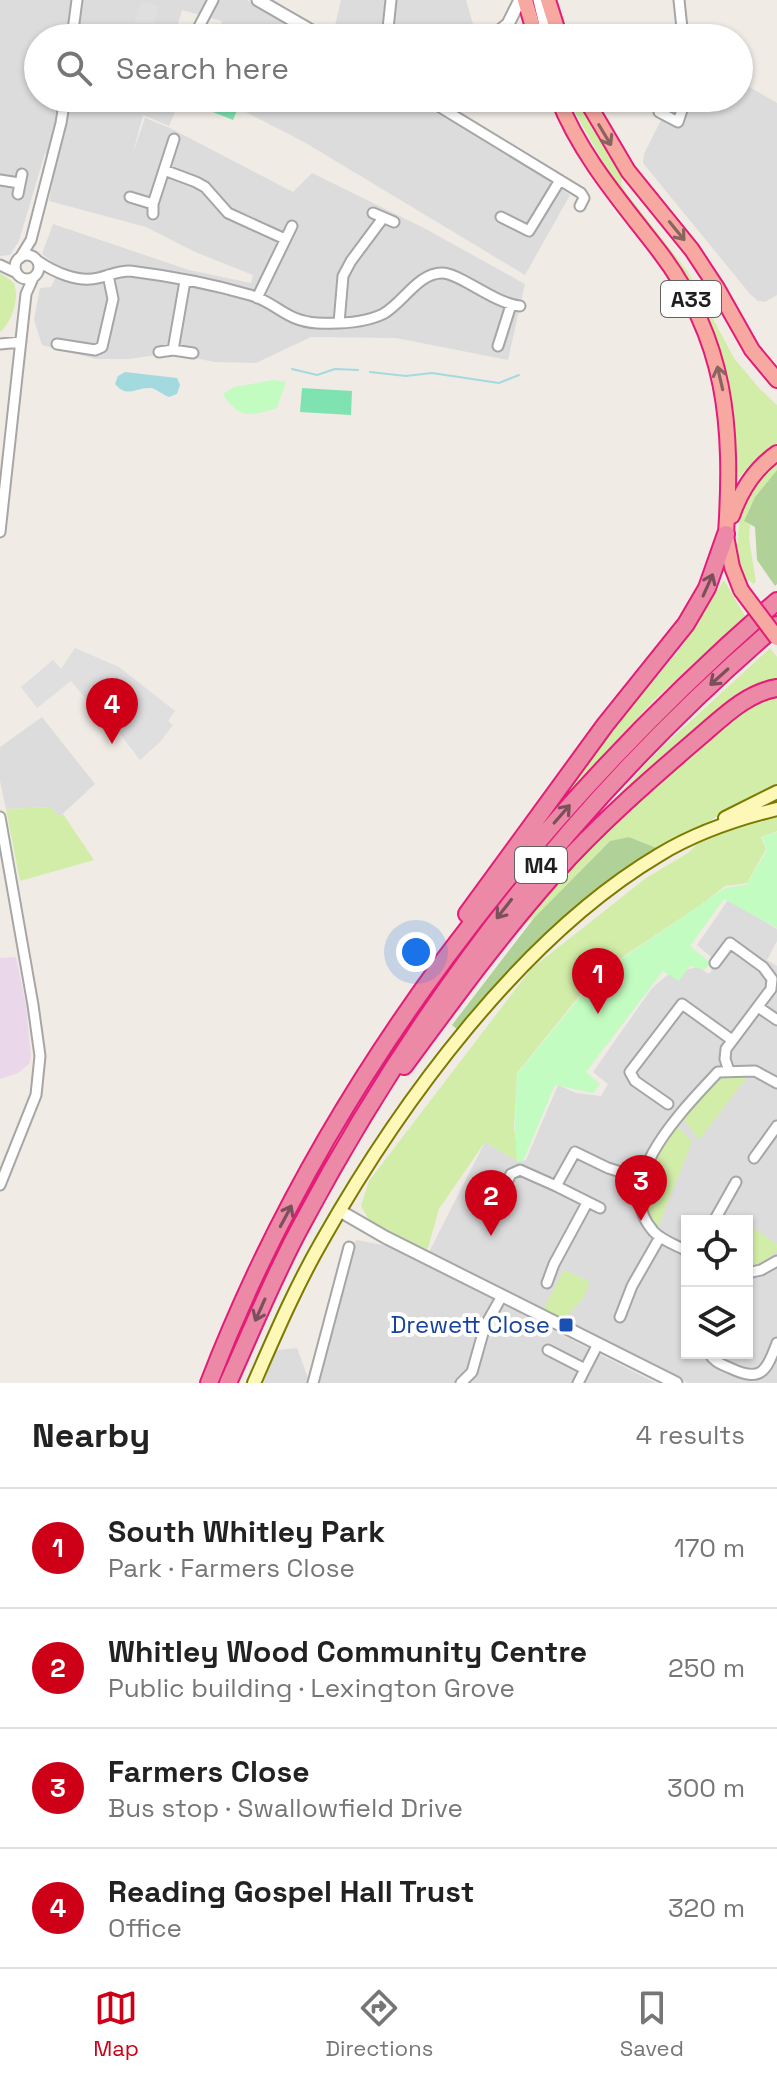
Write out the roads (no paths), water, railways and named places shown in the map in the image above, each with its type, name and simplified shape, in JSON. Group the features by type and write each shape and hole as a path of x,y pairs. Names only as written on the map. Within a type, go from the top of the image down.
{"highway":[{"path":"522,0 539,24"},
{"path":"548,0 548,24"},
{"name":"A33","path":"563,112 605,179 682,283 705,328 722,387 728,431 726,534"},
{"name":"A33","path":"593,112 628,171 692,250 752,350 777,380"},
{"path":"777,453 758,468 744,487 726,534 732,567 741,590 777,638"},
{"name":"M4","path":"426,984 466,915 514,847 605,725 686,624 707,588 726,534"},
{"name":"M4","path":"209,1383 251,1286 327,1140 378,1056 454,945 584,790 697,673 777,601"},
{"name":"M4","path":"228,1383 273,1282 347,1141 432,1006 517,893 577,822 710,685 777,625"},
{"name":"M4","path":"347,1141 472,974 556,872 661,770 699,738 752,696 777,688"}],"main road":[{"path":"254,1383 305,1272 340,1211 419,1092 481,1012 515,974 600,895 661,854 735,813 777,795"},
{"path":"702,833 777,809"}],"street":[{"path":"74,24 77,0"},
{"path":"200,24 213,0"},
{"path":"258,0 300,24"},
{"path":"388,24 391,0"},
{"path":"508,24 522,0"},
{"path":"539,0 545,24"},
{"path":"679,0 682,24"},
{"path":"26,294 18,268 31,240 63,112"},
{"path":"451,112 581,193 584,198 580,206"},
{"path":"659,112 678,122 681,112"},
{"path":"130,197 153,209 174,139"},
{"path":"164,170 205,187 228,213 285,239"},
{"path":"0,180 21,178 18,194"},
{"path":"501,217 529,231 560,180"},
{"path":"339,323 343,276 351,261 378,215 394,222"},
{"path":"257,298 292,226"},
{"path":"0,532 26,294 35,276 31,240"},
{"path":"18,268 26,255 53,271 88,280 130,271 257,298 299,321 339,323 381,315 400,303 430,274 450,274 489,296 515,305 498,346"},
{"path":"2,265 35,276 53,271"},
{"path":"57,344 95,350 102,347 113,299 108,275"},
{"path":"173,350 185,281"},
{"path":"71,346 74,334"},
{"path":"0,344 21,342"},
{"path":"159,352 173,350 193,353"},
{"path":"0,817 40,1056 37,1092 5,1159 0,1185"},
{"path":"715,963 730,943 763,967 772,979 771,989 726,1049 729,1071"},
{"path":"668,1104 635,1081 630,1072 682,1004 732,1040"},
{"path":"758,1007 777,1020"},
{"path":"681,1248 652,1230 642,1209 640,1178 646,1163 698,1093 718,1072 755,1071 777,1083"},
{"path":"754,1158 777,1126"},
{"path":"556,1186 575,1152 608,1168 640,1178"},
{"path":"495,1207 511,1174 520,1170 600,1208"},
{"path":"717,1215 736,1182"},
{"path":"547,1283 587,1203"},
{"path":"340,1211 385,1237 676,1383"},
{"path":"620,1317 632,1286 660,1237"},
{"path":"313,1383 349,1247"},
{"path":"753,1272 777,1261"},
{"path":"461,1383 472,1372 485,1326 502,1296"},
{"path":"712,1359 746,1376 758,1375 768,1367 777,1343"},
{"path":"548,1350 583,1378 598,1344"}],"water":[{"path":"125,372 177,378 180,385 177,394 169,397 151,388 124,391 115,384 118,376"}],"waterway":[{"path":"292,369 317,375 335,369 358,370"},
{"path":"370,372 406,376 432,373 499,383 519,375"}],"place":[{"name":"Reading Gospel Hall Trust","path":"112,744"},
{"name":"South Whitley Park","path":"598,1014"},
{"name":"Farmers Close","path":"641,1221"},
{"name":"Whitley Wood Community Centre","path":"491,1236"},
{"name":"Drewett Close","path":"566,1325"}]}
